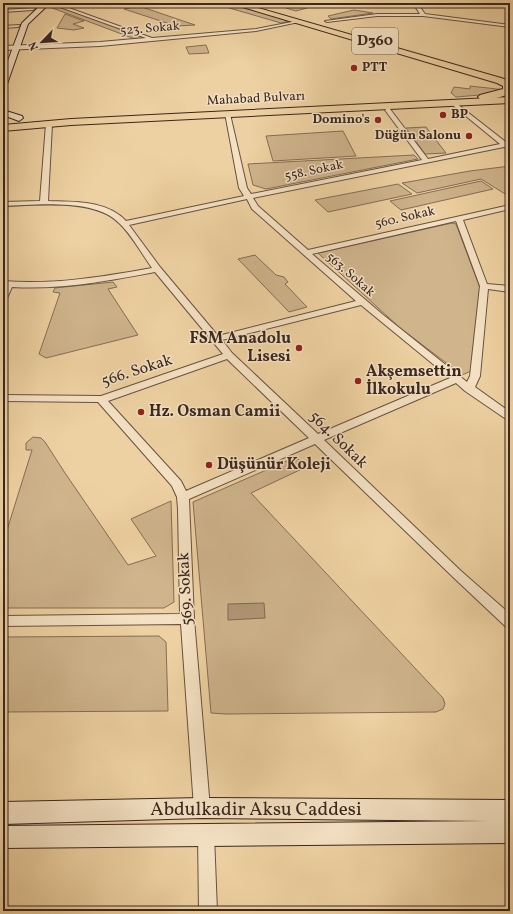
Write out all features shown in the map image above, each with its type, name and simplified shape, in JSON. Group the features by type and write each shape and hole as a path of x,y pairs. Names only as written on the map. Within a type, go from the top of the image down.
{"highway":[{"path":"233,3 301,21 360,40 496,79 509,80"},
{"name":"D360","path":"242,3 509,80"},
{"name":"D360","path":"256,3 322,20 509,80"},
{"path":"322,20 350,28"},
{"path":"483,97 503,93 508,90 507,85 496,79"}],"main road":[{"path":"3,62 22,19 41,3"},
{"path":"3,84 9,47 27,20 46,3"},
{"name":"Mahabad Bulvarı","path":"228,116 415,104 483,97 508,99"},
{"name":"Mahabad Bulvarı","path":"3,118 67,119 508,99"},
{"path":"67,119 103,124 228,116 388,110 415,104"},
{"path":"3,112 19,118"},
{"name":"Mahabad Bulvarı","path":"3,128 48,124 67,119"},
{"name":"Abdulkadir Aksu Caddesi","path":"3,813 202,808 510,811"},
{"name":"Abdulkadir Aksu Caddesi","path":"3,838 510,832"}],"street":[{"path":"51,3 111,23 152,39"},
{"path":"415,3 422,15"},
{"path":"3,11 33,9"},
{"path":"322,20 377,15 422,15 510,26"},
{"name":"523. Sokak","path":"9,47 100,44 256,30 301,21"},
{"path":"3,27 18,26"},
{"path":"451,101 508,146"},
{"path":"388,110 426,160"},
{"name":"563. Sokak","path":"228,116 244,188 248,197 255,206 361,302 456,379 510,417"},
{"path":"44,203 48,124"},
{"name":"558. Sokak","path":"124,224 426,160 508,146"},
{"name":"564. Sokak","path":"3,204 44,203 89,205 110,213 124,224 157,269 230,355 316,440 510,622"},
{"name":"560. Sokak","path":"306,253 510,207"},
{"path":"456,218 460,221 484,286 475,376 469,389"},
{"path":"3,298 6,284 39,285 116,277 157,269"},
{"path":"484,286 510,289"},
{"path":"215,339 361,302"},
{"name":"566. Sokak","path":"3,398 101,399 111,397 230,355"},
{"path":"183,497 456,379"},
{"name":"569. Sokak","path":"101,399 177,484 183,497 187,619 202,808"},
{"path":"3,621 187,619"},
{"path":"206,835 208,911"}],"shaded area":[{"path":"212,3 228,3 289,21 281,23"},
{"path":"269,3 325,3 296,11"},
{"path":"50,4 145,38 135,39 47,6"},
{"path":"139,6 195,25 176,26 124,9"},
{"path":"354,10 373,13 331,19 328,16"},
{"path":"65,14 84,21 73,24 84,28 74,30 57,28"},
{"path":"206,45 209,53 189,54 186,47"},
{"path":"470,86 506,90 480,95 456,97 451,93 454,87 470,89"},
{"path":"426,127 446,153 425,154 406,128"},
{"path":"343,131 356,156 273,161 266,136"},
{"path":"414,155 418,159 266,189 253,185 248,164"},
{"path":"510,166 510,197 481,179 417,193 402,183 470,171"},
{"path":"481,181 493,189 401,210 390,201"},
{"path":"398,184 412,194 328,212 315,200"},
{"path":"452,223 456,224 480,288 471,371 462,375 399,327 318,253"},
{"path":"255,255 276,275 284,277 288,282 285,284 307,307 289,312 238,259"},
{"path":"113,282 117,287 108,289 138,335 46,358 39,354 60,293 53,292 55,288"},
{"path":"33,437 41,438 45,442 128,565 156,556 131,519 171,501 174,602 164,608 3,608 3,543 32,450 26,450 26,443"},
{"path":"296,457 306,467 251,493 443,698 445,704 443,709 436,712 211,713 193,502"},
{"path":"264,603 265,618 228,620 228,604"},
{"path":"159,636 166,642 168,711 3,712 3,637"}],"place":[{"name":"PTT","path":"354,68"},
{"name":"BP","path":"443,115"},
{"name":"Domino's","path":"378,120"},
{"name":"Düğün Salonu","path":"469,136"},
{"name":"FSM Anadolu Lisesi","path":"299,348"},
{"name":"Akşemsettin İlkokulu","path":"358,381"},
{"name":"Hz. Osman Camii","path":"141,412"},
{"name":"Düşünür Koleji","path":"209,465"}]}
